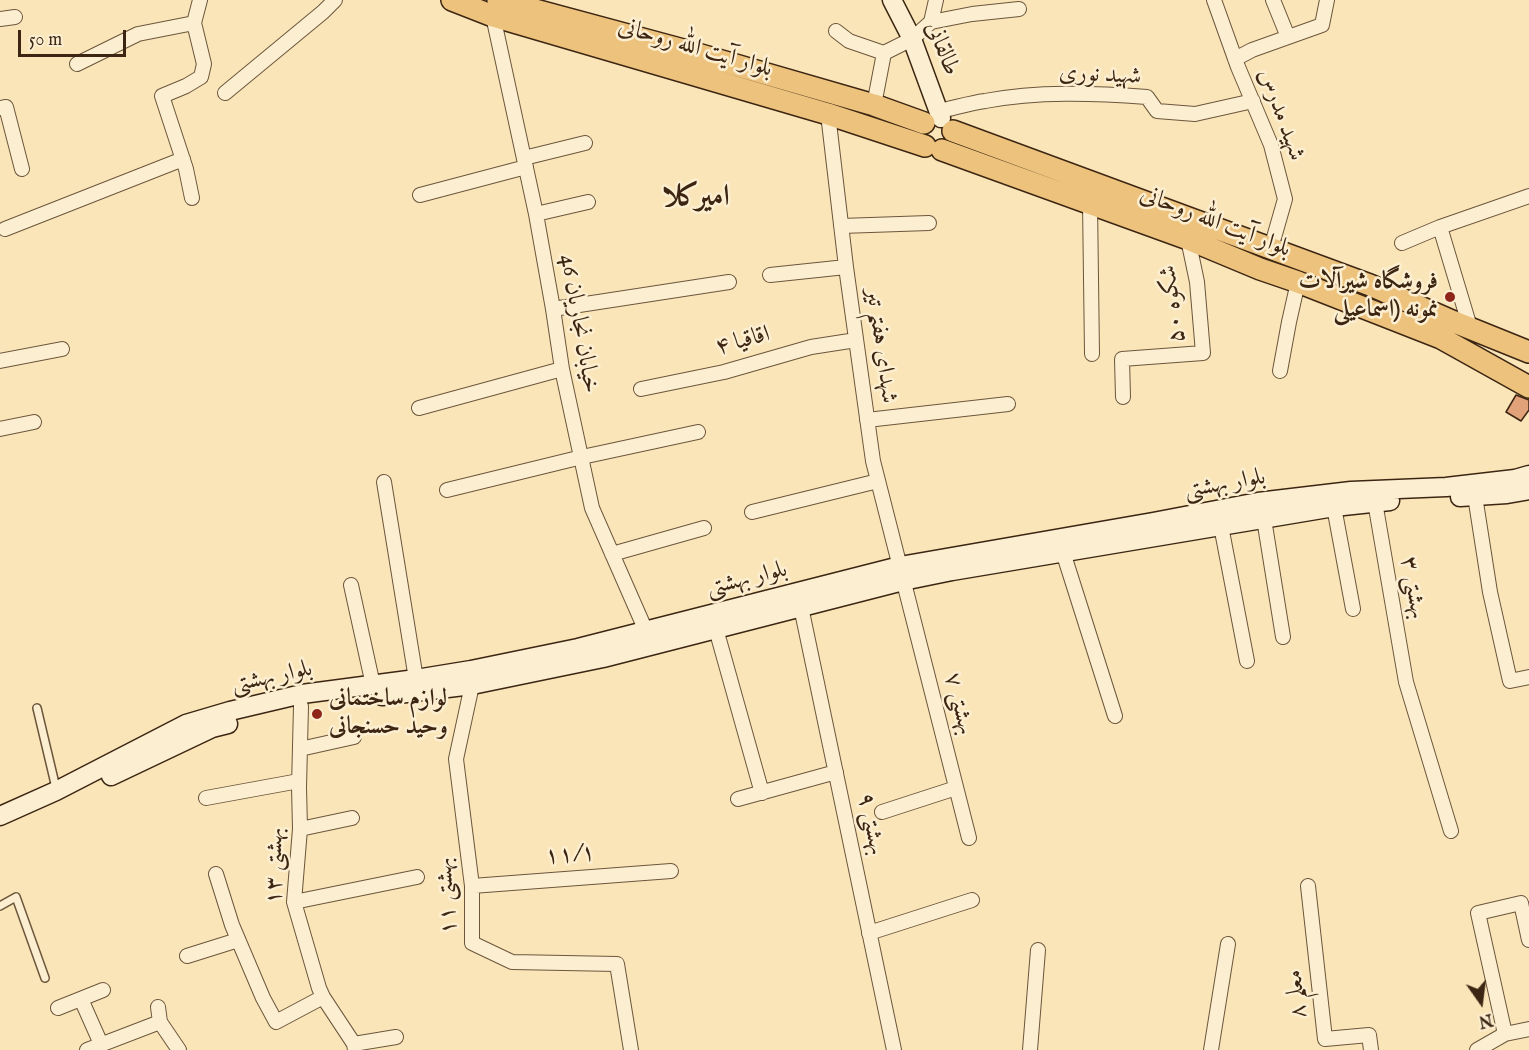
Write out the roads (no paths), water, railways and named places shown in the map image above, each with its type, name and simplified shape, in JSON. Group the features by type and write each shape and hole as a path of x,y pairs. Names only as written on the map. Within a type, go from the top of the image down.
{"main road":[{"name":"بلوار آیت الله روحانی","path":"452,0 687,51 874,105 939,121 1370,285 1529,352"},
{"name":"طالقانی","path":"892,0 912,39 939,121"},
{"name":"بلوار آیت الله روحانی","path":"496,8 933,148 1188,239 1441,338 1529,387"},
{"path":"939,121 953,137 947,147 933,148 921,141 921,129 939,121"},
{"name":"بلوار بهشتی","path":"0,827 212,728 301,706 472,685 603,658 648,638 902,573 1122,535 1221,526 1529,475"},
{"name":"بلوار بهشتی","path":"0,816 56,791 186,724 302,694 416,679 578,648 716,629 801,607 902,573 1063,552 1122,535 1258,502 1351,491 1475,496 1529,490"}],"street":[{"path":"192,198 183,159 162,96 201,77 204,64 194,23 200,0"},
{"path":"225,93 335,0"},
{"path":"931,22 936,0"},
{"name":"شهید مدرس","path":"1214,0 1235,59 1271,145 1286,199 1271,248"},
{"path":"1273,0 1288,37"},
{"path":"1235,59 1252,50 1322,25 1327,0"},
{"name":"خیابان نجاریان 46","path":"496,8 511,101 536,214 562,369 592,508 648,638"},
{"path":"836,31 849,41 884,53 912,39 931,22 972,14 1020,9"},
{"path":"0,19 15,17"},
{"path":"77,64 138,34 194,23"},
{"path":"874,105 884,53"},
{"name":"شهید نوری","path":"939,121 984,101 1034,95 1111,94 1147,97 1157,111 1195,114 1253,102"},
{"path":"0,108 6,107 22,169"},
{"name":"شهدای هفتم تیر","path":"828,114 846,267 873,461 902,573"},
{"path":"420,195 585,143"},
{"path":"5,229 183,159"},
{"path":"1402,243 1440,227 1529,196"},
{"path":"536,214 588,202"},
{"path":"1090,204 1092,354"},
{"path":"841,226 929,224"},
{"path":"1440,227 1470,327"},
{"name":"شکوه ۵۰","path":"1123,397 1122,359 1203,353 1197,282 1188,239"},
{"path":"770,275 846,267"},
{"path":"553,309 729,282"},
{"path":"1280,371 1298,282"},
{"name":"اقاقیا ۴","path":"641,389 724,372 811,347 856,340"},
{"path":"0,361 62,349"},
{"path":"419,408 562,369"},
{"path":"867,420 1008,404"},
{"path":"0,429 34,422"},
{"path":"447,489 698,432"},
{"path":"752,512 878,481"},
{"path":"384,482 416,679"},
{"path":"1475,496 1490,592 1510,681 1529,677"},
{"name":"بهشتی ۳","path":"1375,502 1406,682 1450,831"},
{"path":"1334,507 1353,609"},
{"path":"1264,519 1284,637"},
{"path":"1221,526 1247,661"},
{"path":"612,554 704,528"},
{"path":"1063,552 1115,716"},
{"name":"بهشتی ۷","path":"902,573 969,838"},
{"path":"351,585 373,685"},
{"name":"بهشتی ۹","path":"801,607 894,1050"},
{"path":"716,629 762,793"},
{"name":"بهشتی ۱۱","path":"472,685 456,759 472,886 472,943 512,962 617,964 630,1050"},
{"name":"بهشتی ۱۳","path":"301,706 300,829 294,902 323,998 354,1047"},
{"path":"300,749 354,737"},
{"path":"738,800 836,772"},
{"path":"206,798 299,781"},
{"path":"882,812 956,788"},
{"path":"300,829 352,818"},
{"name":"۱۱/۱","path":"472,886 671,872"},
{"path":"216,874 238,940 276,1022 323,998"},
{"path":"294,902 417,877"},
{"name":"معلم ۸","path":"1308,886 1325,1039 1369,1035 1371,1050"},
{"path":"869,933 972,900"},
{"path":"1504,1034 1478,913 1521,903 1529,940"},
{"path":"187,956 238,940"},
{"path":"1211,1050 1228,944"},
{"path":"1030,1050 1038,950"},
{"path":"58,1008 103,990"},
{"path":"81,999 101,1044"},
{"path":"158,1007 160,1022 179,1050"},
{"path":"87,1050 160,1022"},
{"path":"1477,1050 1504,1034 1529,1029"},
{"path":"354,1047 396,1037"}],"lane":[{"path":"37,708 56,791"},
{"path":"0,906 16,897 45,978"}],"place":[{"name":"فروشگاه شیرآلات نمونه (اسماعیلی","path":"1450,297"},
{"name":"لوازم ساختمانی وحید حسنجانی","path":"317,714"}],"district":[{"name":"امیرکلا","path":"696,199"}]}
